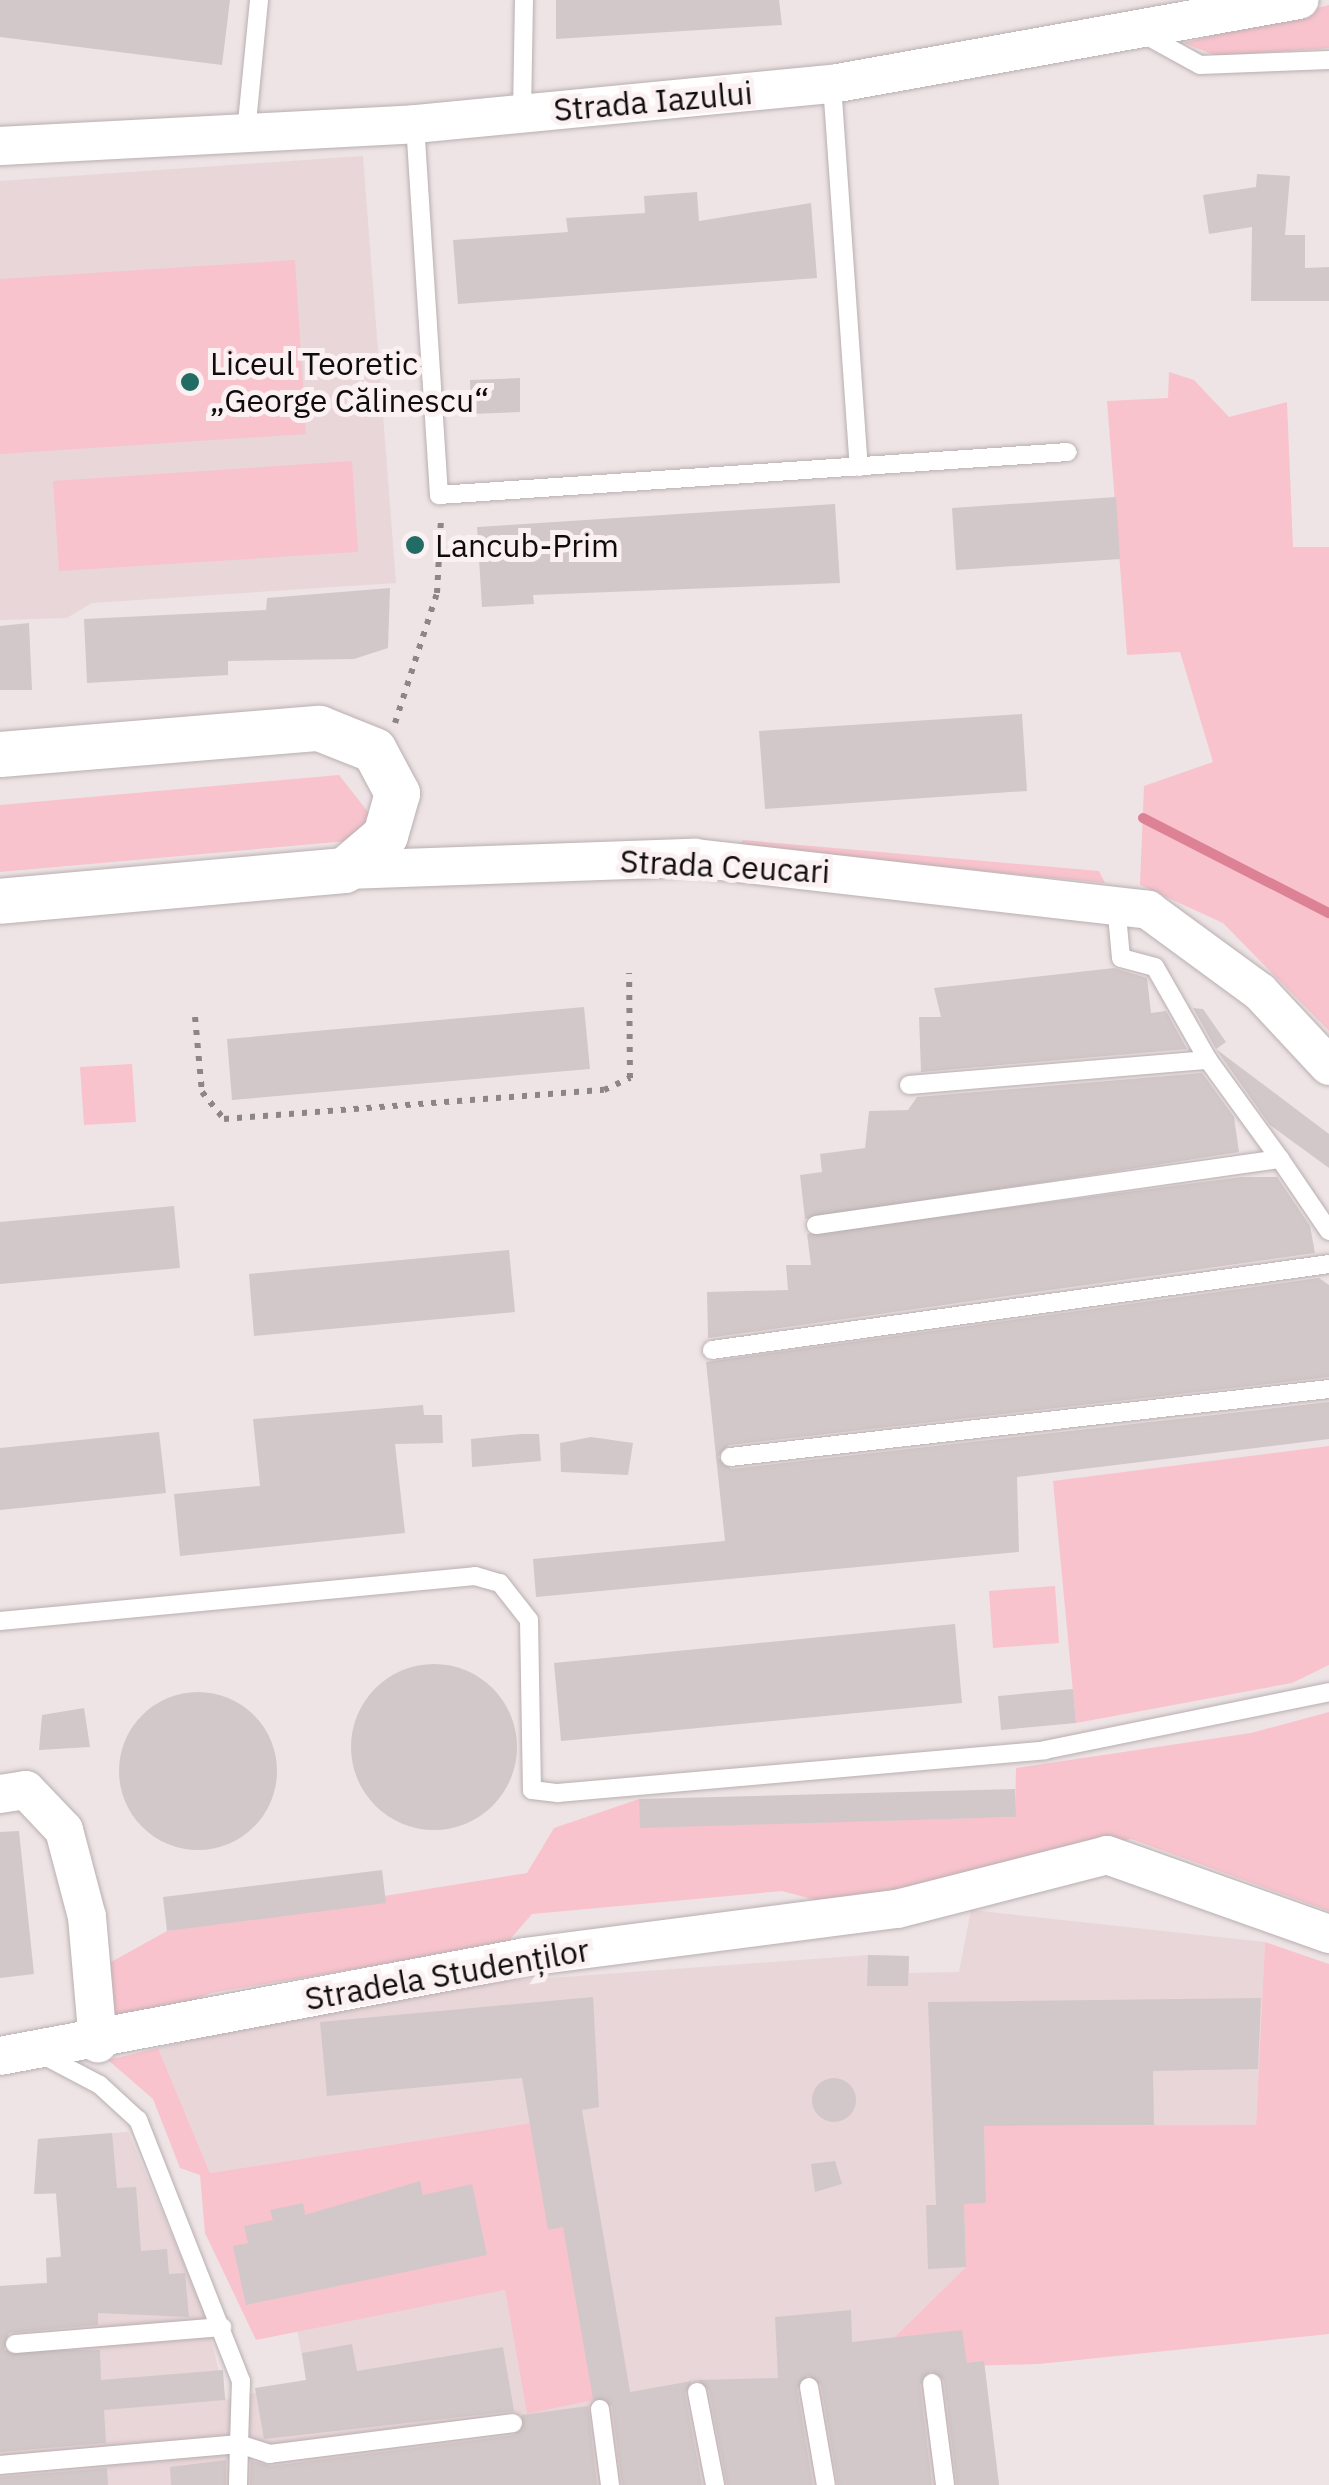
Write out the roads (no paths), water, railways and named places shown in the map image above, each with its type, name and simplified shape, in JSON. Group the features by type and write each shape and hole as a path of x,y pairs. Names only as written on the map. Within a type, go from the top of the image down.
{"street":[{"name":"Strada Iazului","path":"0,146 414,124 832,84 1141,33 1300,0"},
{"path":"0,754 319,728 351,735 390,770 397,792 385,835 344,870"},
{"name":"Strada Ceucari","path":"0,901 344,870 695,858 1116,904 1182,926 1329,1066"},
{"path":"0,1794 26,1790 64,1830 84,1901 98,2044"},
{"name":"Stradela Studenților","path":"18,2054 98,2044 526,1957 897,1908 1107,1855 1329,1934"}],"lane":[{"path":"246,133 258,0"},
{"path":"522,114 524,0"},
{"path":"1141,33 1200,65 1329,60"},
{"path":"832,84 859,467"},
{"path":"414,124 439,495 1068,452"},
{"path":"1116,904 1121,958 1155,967 1208,1060 1329,1231"},
{"path":"909,1084 1208,1060"},
{"path":"816,1225 1280,1159"},
{"path":"712,1350 1329,1264"},
{"path":"730,1456 1329,1389"},
{"path":"0,1621 475,1576 500,1583 528,1620 528,1767 532,1790 545,1792 1045,1750 1329,1692"},
{"path":"18,2054 100,2086 138,2120 241,2380 238,2485"},
{"path":"15,2344 222,2328"},
{"path":"932,2383 945,2485"},
{"path":"809,2387 826,2485"},
{"path":"697,2392 714,2485"},
{"path":"600,2410 610,2485"},
{"path":"0,2465 239,2444 269,2454 513,2423"}],"waterway":[{"path":"1143,818 1329,913"}],"place":[{"name":"Liceul Teoretic „George Călinescu“","path":"190,382"},
{"name":"Lancub-Prim","path":"415,545"}]}
